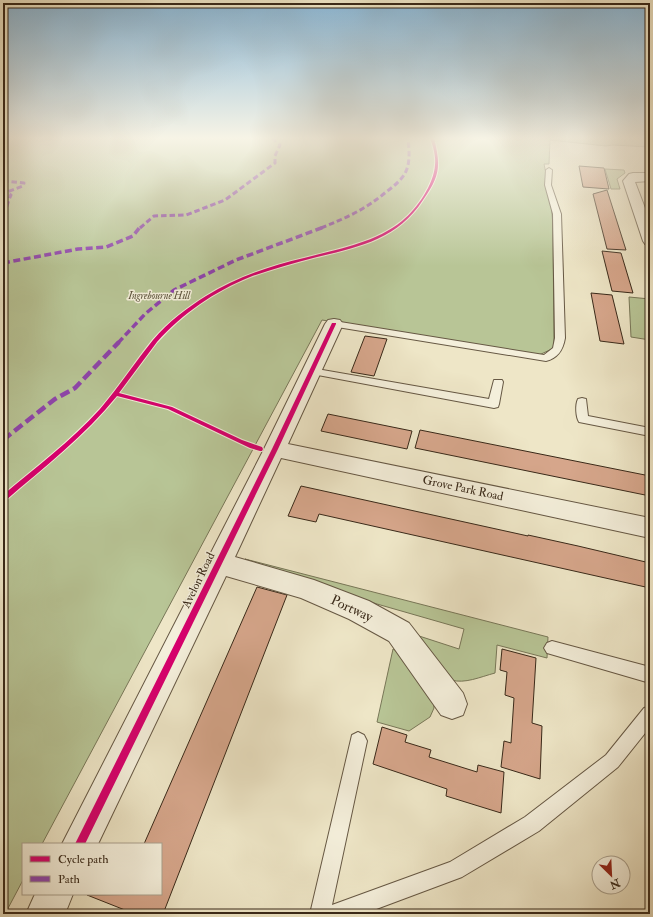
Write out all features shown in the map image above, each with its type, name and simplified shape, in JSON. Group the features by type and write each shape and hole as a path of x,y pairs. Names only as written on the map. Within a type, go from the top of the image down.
{"street":[{"path":"629,181 650,241"},
{"name":"Avelon Road","path":"80,843 275,448 334,324"},
{"name":"Grove Park Road","path":"275,448 650,528"},
{"name":"Portway","path":"218,563 305,588 359,610 399,632 452,704"},
{"path":"45,914 54,895"}],"lane":[{"path":"334,324 546,358 558,349 560,338 557,214 548,185 548,181"},
{"path":"311,371 494,404 498,382"},
{"path":"582,402 583,419 650,432"},
{"path":"552,648 650,675"},
{"path":"336,914 455,870 532,824 612,761 650,714"},
{"path":"320,914 358,741"}],"green space":[{"name":"Ingrebourne Hill","path":"3,181 547,181 551,199 553,227 554,348 539,355 322,320 43,843 22,843 22,882 5,914 3,914"},
{"path":"609,181 618,181 620,189 611,189"},
{"path":"629,297 650,299 650,340 631,337"},
{"path":"245,559 548,637 547,658 497,645 495,673 467,681 451,680 413,634 459,649 464,629 377,604"},
{"path":"393,649 400,653 433,697 434,708 430,717 409,731 377,722"}],"building":[{"path":"582,181 607,181 609,189 583,187"},
{"path":"607,190 626,250 607,249 593,194"},
{"path":"602,251 621,253 633,293 612,291"},
{"path":"591,293 612,295 624,344 600,341"},
{"path":"365,336 387,339 374,376 351,372"},
{"path":"328,414 412,431 407,449 321,431"},
{"path":"420,430 650,476 650,496 415,448"},
{"path":"301,486 650,563 650,588 319,514 316,522 288,516"},
{"path":"257,587 287,595 163,914 135,914 87,895 162,895 162,843 144,843"},
{"path":"502,649 536,658 532,723 542,726 540,779 501,767 504,741 511,743 514,698 505,695 507,672 500,670"},
{"path":"382,727 407,735 405,742 431,750 429,757 477,772 478,765 504,772 501,813 446,796 447,789 373,764"}],"marked path":[{"path":"3,181 24,183 23,186 7,192"},
{"path":"3,263 78,249 106,247 133,236 141,226 154,216 186,215 225,200 251,181"},
{"path":"3,440 55,399 75,388 145,314 174,290 236,260 342,220 369,206 399,181"},
{"path":"3,214 6,210 6,205 11,195 5,192"}],"cycle path":[{"path":"3,499 83,430 118,391 161,334 200,302 226,286 259,272 356,246 381,236 404,221 420,203 432,181"},
{"path":"80,843 275,449 334,324"},
{"path":"116,394 170,408 260,449"}]}
